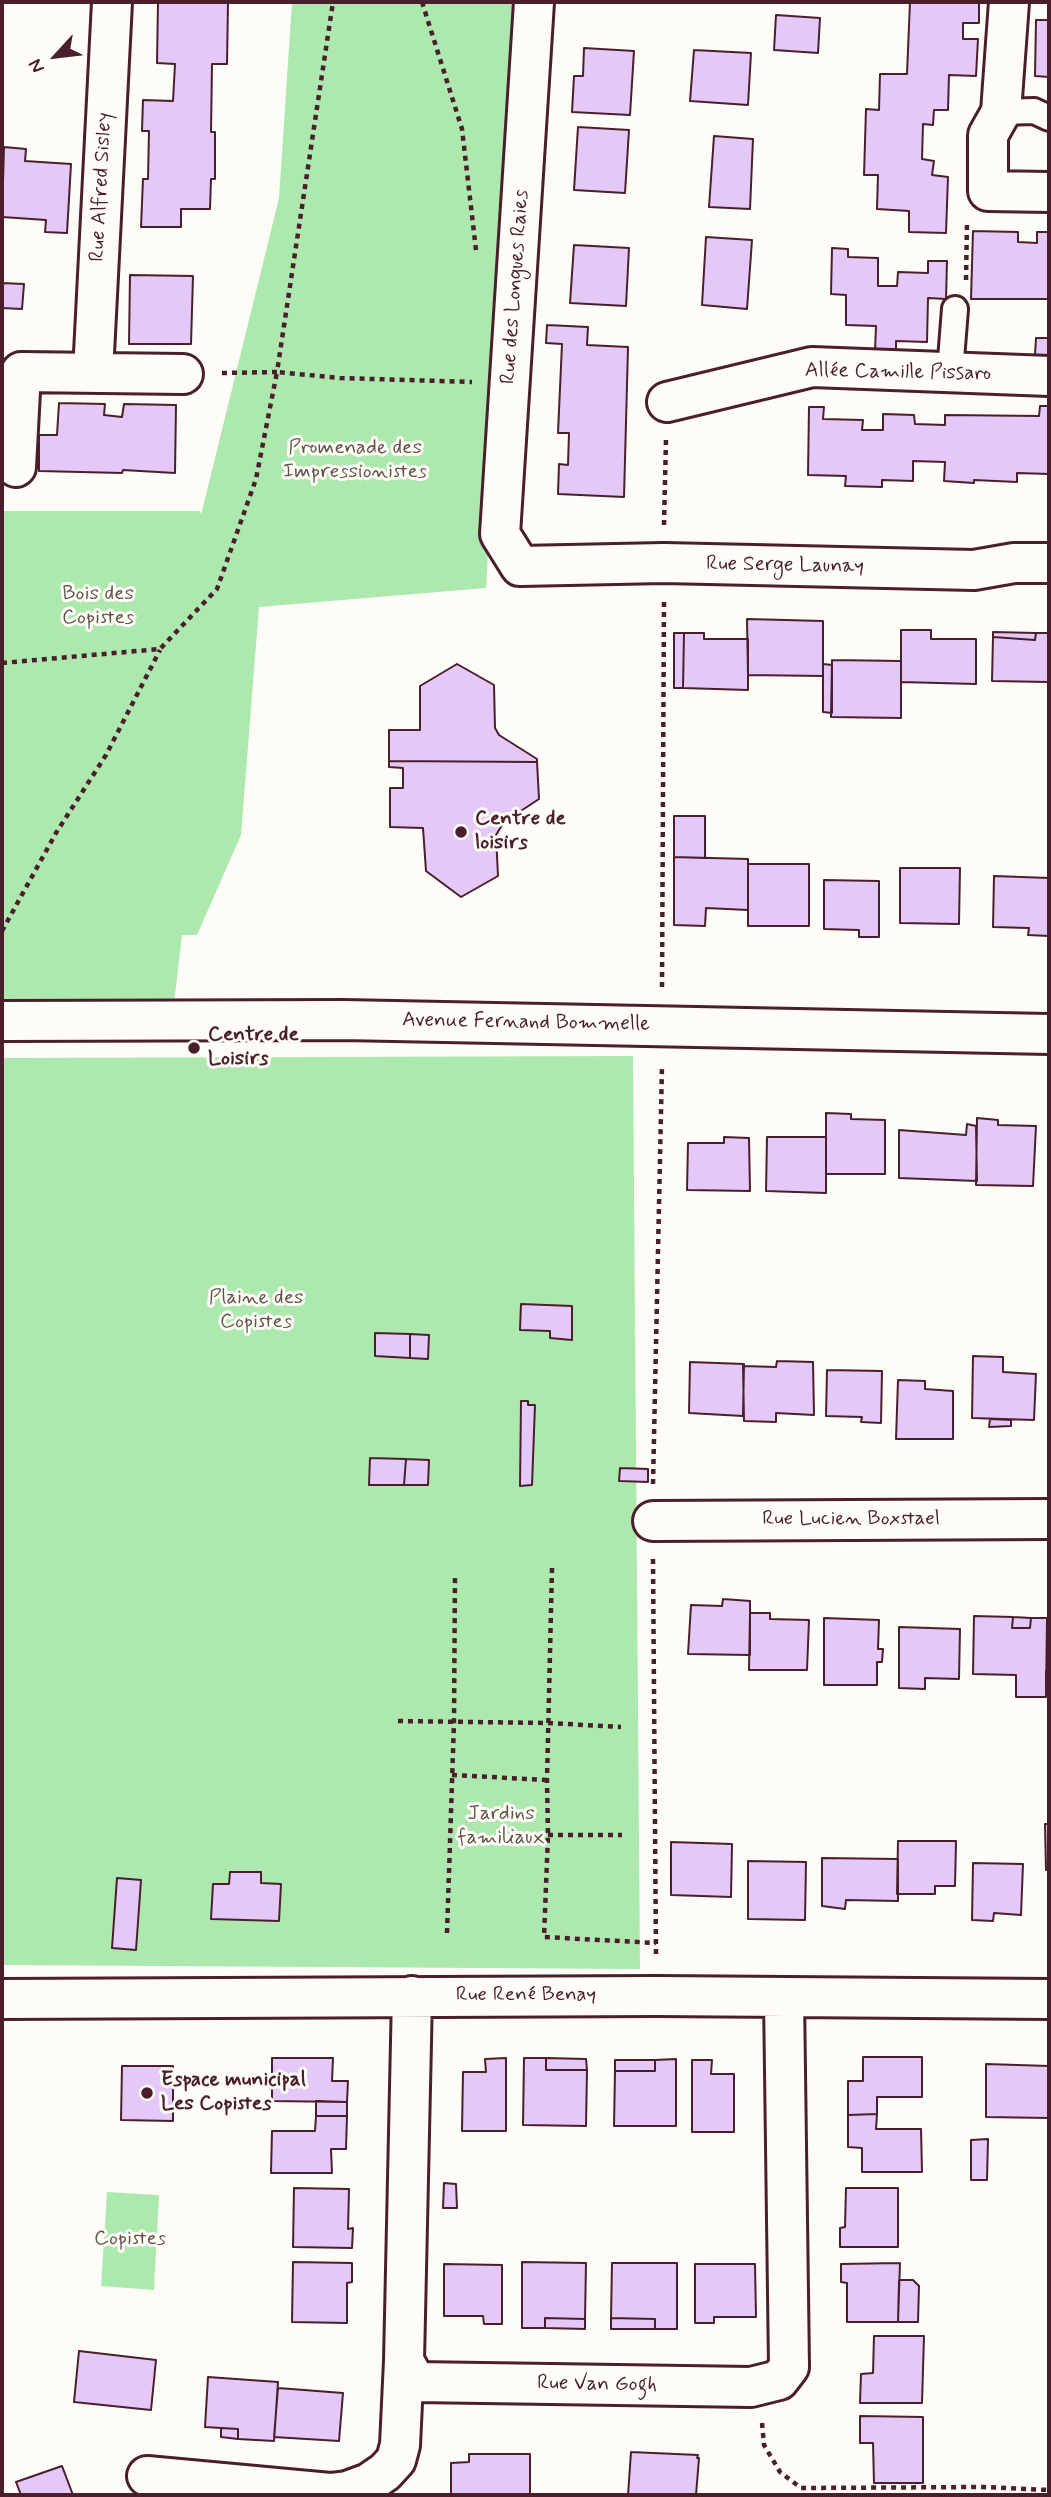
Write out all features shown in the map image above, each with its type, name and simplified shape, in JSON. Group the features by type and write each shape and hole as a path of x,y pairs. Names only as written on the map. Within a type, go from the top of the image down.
{"street":[{"name":"Rue Alfred Sisley","path":"93,373 112,2"},
{"name":"Rue des Longues Raies","path":"520,566 500,534 534,2"},
{"path":"1009,2 1000,112 988,135 988,191 1049,192"},
{"name":"Allée Camille Pissaro","path":"667,402 812,367 1049,376"},
{"path":"16,467 21,372 183,374"},
{"name":"Rue Serge Launay","path":"520,566 664,563 974,570 1014,563 1049,563"},
{"name":"Avenue Fernand Bommelle","path":"2,1021 343,1020 1049,1034"},
{"name":"Rue Lucien Boxstael","path":"653,1521 1049,1519"},
{"path":"147,2473 330,2493 347,2491 369,2483 396,2460 404,2361 412,1996"},
{"name":"Rue René Benay","path":"2,1999 412,1996 1049,1999"},
{"name":"Rue Van Gogh","path":"404,2361 416,2382 751,2387 779,2380 789,2367 784,1997"}],"lane":[{"path":"1000,112 1034,111 1049,118"},
{"path":"950,372 955,309"}],"path":[{"path":"2,931 56,833 106,755 160,649 216,589 256,479 277,372 333,2"},
{"path":"422,2 462,129 476,252"},
{"path":"955,309 965,304 967,210 988,191"},
{"path":"183,374 277,372 340,378 480,383"},
{"path":"656,1996 653,1521 662,1025 667,402"},
{"path":"2,663 160,649"},
{"path":"552,1567 544,1937 656,1943"},
{"path":"447,1933 456,1575"},
{"path":"398,1721 621,1727"},
{"path":"452,1775 547,1780"},
{"path":"548,1835 622,1835"},
{"path":"759,2385 764,2445 780,2472 801,2488 983,2487 1049,2490"}],"green space":[{"path":"292,2 519,2 486,588 259,607 241,835 197,935 182,935 173,1012 2,1020 2,511 200,511 201,515 279,198"},
{"name":"Plaine des Copistes","path":"633,1056 640,1969 2,1965 2,1058"},
{"name":"Copistes","path":"107,2192 159,2195 154,2290 101,2286"}],"building":[{"path":"158,2 228,2 227,64 212,64 211,132 215,132 215,179 211,179 210,209 181,209 181,227 141,227 143,179 148,179 149,131 142,131 143,100 173,101 175,64 157,63"},
{"path":"910,2 979,2 979,23 963,23 963,39 978,39 976,76 949,75 948,110 934,110 933,125 923,124 922,159 934,161 932,175 948,177 946,233 909,232 909,211 877,209 878,175 864,175 866,109 879,110 880,74 907,74"},
{"path":"776,15 820,18 818,53 774,50"},
{"path":"1036,20 1049,20 1049,77 1035,76"},
{"path":"584,48 634,51 630,115 572,112 574,76 583,76"},
{"path":"694,50 751,53 748,105 690,101"},
{"path":"578,127 629,130 625,193 574,190"},
{"path":"714,136 753,139 750,209 709,207"},
{"path":"4,147 26,149 25,161 71,164 67,233 45,232 46,220 2,217"},
{"path":"973,231 1018,232 1018,242 1037,243 1037,232 1049,232 1049,299 971,299"},
{"path":"706,237 752,240 747,309 702,305"},
{"path":"574,245 629,248 626,306 570,303"},
{"path":"832,248 848,249 848,257 878,258 878,286 897,286 898,272 928,273 928,261 947,261 946,299 928,298 927,342 896,341 896,352 875,352 876,326 846,325 846,295 831,294"},
{"path":"130,275 193,276 191,344 129,344"},
{"path":"2,283 24,284 22,309 2,308"},
{"path":"547,325 588,327 587,345 628,347 624,497 558,494 559,464 568,465 569,433 558,433 562,344 546,343"},
{"path":"1036,338 1049,338 1049,356 1035,355"},
{"path":"59,403 105,404 104,415 122,417 124,404 176,405 175,473 123,470 122,473 39,471 39,435 57,435"},
{"path":"1040,406 1049,406 1049,474 1017,473 1017,482 944,481 945,462 913,461 913,481 882,480 882,487 845,486 846,476 808,475 809,407 824,407 823,419 863,420 862,430 883,430 883,414 914,415 915,424 945,425 945,415 1039,416"},
{"path":"747,619 823,621 823,676 748,675"},
{"path":"901,630 931,630 931,639 976,639 976,684 901,682"},
{"path":"993,632 1036,633 1035,640 993,637"},
{"path":"674,633 684,633 683,688 674,688"},
{"path":"684,633 704,633 704,639 748,639 748,690 683,688"},
{"path":"1036,633 1049,633 1049,682 992,681 993,637 1035,640"},
{"path":"832,660 901,661 901,718 831,717"},
{"path":"457,664 494,685 495,728 499,735 537,759 537,762 389,761 389,730 420,730 420,686"},
{"path":"823,664 832,665 832,713 823,712"},
{"name":"Centre de loisirs","path":"389,761 537,762 539,799 504,822 496,835 498,876 461,897 426,871 423,828 390,827 390,788 403,788 403,768 389,767"},
{"path":"674,816 705,816 705,858 674,857"},
{"path":"674,857 748,859 748,910 706,908 705,926 674,925"},
{"path":"748,864 809,864 809,926 748,926"},
{"path":"900,868 960,868 959,924 900,923"},
{"path":"994,876 1049,878 1049,936 1028,935 1029,928 993,927"},
{"path":"824,880 879,881 879,937 859,937 859,930 824,929"},
{"path":"826,1113 851,1114 851,1119 885,1120 885,1174 826,1174"},
{"path":"977,1118 998,1120 998,1125 1036,1126 1033,1186 976,1185"},
{"path":"967,1124 976,1126 977,1181 899,1178 899,1130 966,1135"},
{"path":"724,1137 749,1138 750,1191 687,1190 688,1143 724,1143"},
{"path":"767,1137 826,1137 826,1193 766,1191"},
{"path":"521,1304 572,1306 572,1340 550,1338 550,1331 520,1330"},
{"path":"375,1333 410,1334 410,1358 375,1356"},
{"path":"410,1334 429,1335 428,1359 410,1358"},
{"path":"973,1356 1003,1357 1003,1372 1036,1374 1034,1420 972,1418"},
{"path":"777,1361 813,1362 814,1415 776,1413 776,1422 744,1421 743,1366 776,1367"},
{"path":"690,1362 744,1364 743,1416 689,1413"},
{"path":"827,1370 882,1371 881,1423 861,1422 862,1417 826,1416"},
{"path":"898,1380 925,1381 925,1389 953,1391 953,1439 896,1439"},
{"path":"521,1401 535,1405 532,1485 520,1486"},
{"path":"990,1419 1011,1420 1011,1426 989,1427"},
{"path":"370,1458 406,1459 404,1485 369,1485"},
{"path":"406,1459 429,1460 428,1485 404,1485"},
{"path":"620,1468 648,1469 648,1482 619,1481"},
{"path":"723,1599 750,1601 750,1655 688,1654 691,1605 722,1606"},
{"path":"750,1613 770,1613 770,1619 809,1620 807,1670 749,1670"},
{"path":"974,1616 1013,1617 1012,1628 1030,1628 1031,1618 1047,1618 1046,1697 1016,1697 1016,1675 973,1674"},
{"path":"1013,1617 1031,1618 1030,1628 1012,1628"},
{"path":"824,1618 879,1620 878,1649 883,1649 882,1662 877,1662 877,1685 824,1685"},
{"path":"899,1627 960,1629 959,1679 925,1678 925,1689 899,1688"},
{"path":"1046,1671 1049,1671 1049,1690 1046,1690"},
{"path":"1045,1824 1049,1824 1049,1870 1046,1870"},
{"path":"898,1841 956,1841 955,1886 935,1886 935,1894 897,1894"},
{"path":"671,1842 732,1844 731,1897 671,1895"},
{"path":"822,1858 898,1859 898,1901 846,1900 845,1909 822,1906"},
{"path":"748,1861 806,1862 805,1920 748,1919"},
{"path":"973,1863 1023,1864 1021,1915 994,1913 993,1921 972,1920"},
{"path":"230,1872 261,1872 261,1883 281,1884 279,1921 211,1919 213,1884 229,1884"},
{"path":"117,1878 141,1880 136,1950 112,1948"},
{"path":"863,2057 922,2057 922,2097 877,2097 877,2114 848,2115 848,2081 863,2081"},
{"path":"272,2058 333,2058 332,2081 348,2081 347,2102 272,2101"},
{"path":"506,2058 506,2131 462,2131 463,2072 486,2072 485,2059"},
{"path":"524,2058 546,2058 546,2070 587,2070 586,2126 523,2125"},
{"path":"546,2058 586,2059 587,2070 546,2070"},
{"path":"676,2059 676,2126 614,2126 615,2071 655,2071 655,2060"},
{"path":"615,2060 655,2060 655,2071 615,2071"},
{"path":"692,2060 712,2060 711,2074 734,2074 734,2132 692,2132"},
{"path":"986,2064 1049,2066 1049,2118 986,2117"},
{"name":"Espace municipal Les Copistes","path":"122,2066 173,2066 173,2121 121,2120"},
{"path":"316,2101 347,2102 347,2116 316,2116"},
{"path":"877,2114 876,2129 921,2129 922,2172 862,2172 862,2148 848,2147 848,2115"},
{"path":"316,2116 347,2116 346,2149 331,2149 332,2173 271,2173 272,2131 315,2131"},
{"path":"988,2139 987,2180 971,2180 971,2140"},
{"path":"444,2183 456,2184 457,2208 443,2208"},
{"path":"294,2188 349,2189 348,2229 353,2228 352,2248 293,2247"},
{"path":"846,2188 898,2188 898,2247 840,2247 840,2228 845,2227"},
{"path":"293,2262 352,2263 352,2282 347,2283 347,2323 292,2322"},
{"path":"522,2262 586,2263 585,2319 545,2318 545,2328 522,2328"},
{"path":"612,2263 677,2263 677,2329 655,2329 655,2319 611,2318"},
{"path":"900,2263 898,2322 847,2322 847,2283 841,2282 841,2264"},
{"path":"444,2264 502,2265 502,2324 484,2324 483,2316 444,2316"},
{"path":"695,2264 755,2264 756,2317 714,2317 714,2323 695,2323"},
{"path":"899,2280 913,2280 919,2286 918,2322 898,2322"},
{"path":"545,2318 585,2319 585,2329 545,2328"},
{"path":"611,2318 655,2319 655,2329 611,2329"},
{"path":"874,2336 924,2336 922,2403 860,2403 861,2374 873,2373"},
{"path":"79,2351 156,2360 151,2410 74,2402"},
{"path":"208,2377 278,2382 274,2441 238,2439 238,2429 205,2427"},
{"path":"278,2388 343,2393 339,2441 274,2437"},
{"path":"860,2416 923,2417 923,2483 874,2483 873,2443 860,2443"},
{"path":"221,2428 238,2429 238,2439 221,2437"},
{"path":"631,2452 698,2455 696,2495 628,2495"},
{"path":"469,2454 530,2454 530,2495 451,2495 451,2463 469,2462"},
{"path":"62,2466 73,2495 21,2495 16,2482"}],"place":[{"name":"Centre de loisirs","path":"461,832"},
{"name":"Centre de Loisirs","path":"194,1048"},
{"name":"Espace municipal Les Copistes","path":"147,2093"}],"park label":[{"name":"Promenade des Impressionistes","path":"355,461"},
{"name":"Bois des Copistes","path":"98,607"},
{"name":"Jardins familiaux","path":"501,1827"}]}
